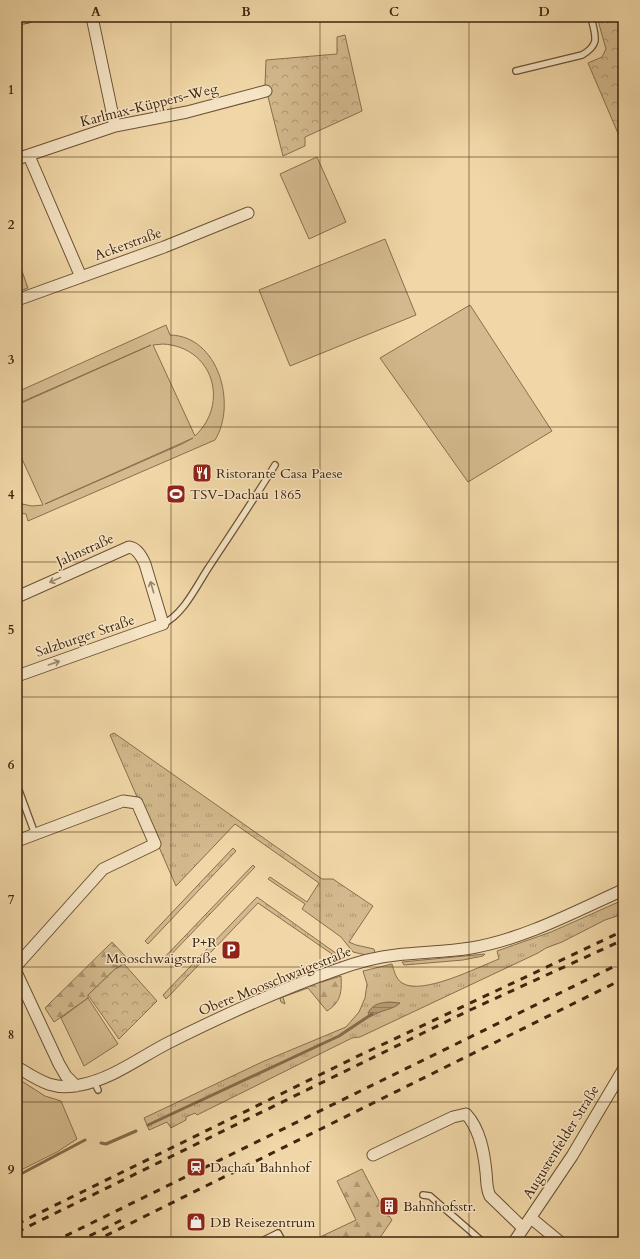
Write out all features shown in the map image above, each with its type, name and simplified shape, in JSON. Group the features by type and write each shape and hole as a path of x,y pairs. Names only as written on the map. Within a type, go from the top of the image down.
{"street":[{"path":"17,19 28,17"},
{"path":"92,17 115,126"},
{"name":"Karlmax-Küppers-Weg","path":"17,159 115,126 186,112 266,91"},
{"path":"29,156 81,277"},
{"name":"Ackerstraße","path":"17,300 184,240 248,213"},
{"name":"Jahnstraße","path":"17,596 129,547 141,556 145,564 163,624"},
{"name":"Salzburger Straße","path":"17,676 163,624"},
{"path":"17,841 123,801 137,803 155,844 103,869 17,965"},
{"name":"Obere Moosschwaigestraße","path":"17,1067 52,1087 63,1088 76,1086 96,1086 145,1055 220,1019 335,970 390,956 460,949 492,943 538,927 623,890"},
{"path":"17,974 59,1064 66,1076 76,1086"},
{"path":"43,1082 48,1081 57,1074 59,1064"},
{"name":"Augustenfelder Straße","path":"514,1242 583,1138 623,1070"},
{"path":"373,1155 453,1117 466,1114 471,1120 483,1150 487,1190 490,1196 523,1228"},
{"path":"531,1218 560,1242"}],"lane":[{"path":"516,71 582,55 591,50 595,45 596,38 591,17"},
{"path":"163,624 171,620 187,600 248,509 275,464"},
{"path":"17,785 35,834"},
{"path":"423,1195 430,1196 483,1242"},
{"path":"260,1242 278,1233 283,1242"}],"green space":[{"path":"597,17 623,17 623,145 588,63 602,57 606,49"},
{"path":"345,35 362,111 305,137 305,146 283,156 265,85 266,60 337,54 337,37"},
{"path":"317,157 346,222 309,239 280,174"},
{"path":"385,239 416,315 290,366 259,290"},
{"path":"17,257 28,288 17,292"},
{"path":"470,305 552,431 468,482 380,358"},
{"path":"166,325 170,335 187,338 201,347 212,359 219,375 223,392 224,409 221,425 215,440 28,521 26,514 17,513 17,503 32,506 43,505 17,448 17,405 151,345 17,404 17,392","holes":["163,344 180,347 194,355 204,366 211,379 213,393 212,408 206,423 195,436 153,345","193,438 182,444 45,504"]},
{"path":"114,733 322,879 333,879 373,906 349,942 374,949 375,953 366,955 353,952 341,937 302,909 305,904 268,879 270,877 307,902 319,883 235,824 176,886 110,735"},
{"path":"233,848 236,851 148,944 145,941"},
{"path":"253,865 255,867 164,962 162,960"},
{"path":"257,897 337,954 341,964 336,966 329,959 332,954 258,903 166,999 163,995"},
{"path":"623,900 623,914 605,920 562,942 546,948 360,1037 352,1038 197,1115 195,1113 186,1117 186,1120 171,1128 167,1122 149,1130 144,1118 262,1062 346,1027 359,1012 365,998 367,984 363,971 392,964 394,972 402,983 411,986 423,986 436,983 464,974 499,959 497,951 551,932"},
{"path":"112,942 126,957 124,964 115,969 88,995 88,998 54,1022 45,1008"},
{"path":"485,954 483,956 463,960 404,965 402,962"},
{"path":"124,964 157,1001 119,1039 88,995 115,969"},
{"path":"341,976 340,996 332,1008 327,1011 308,988 283,997 285,1004 281,1002 280,999 283,995 315,981 322,982"},
{"path":"88,998 118,1044 84,1066 61,1018"},
{"path":"17,1078 45,1096 61,1101 77,1139 57,1152 17,1172"},
{"path":"362,1169 381,1205 392,1220 377,1242 321,1242 320,1237 356,1220 337,1181"}],"shaded area":[{"path":"389,1002 400,1003 370,1017 368,1013 374,1006"}],"waterway":[{"path":"148,1125 339,1036 372,1014"},
{"path":"101,1143 106,1144 136,1131"},
{"path":"17,1176 85,1140"}],"railway":[{"path":"17,1224 356,1057 623,931"},
{"path":"17,1232 470,1010 623,940"},
{"path":"53,1242 623,962"},
{"path":"93,1242 623,979"},
{"path":"77,1242 126,1218"}],"place":[{"name":"Ristorante Casa Paese","path":"202,473"},
{"name":"TSV-Dachau 1865","path":"176,494"},
{"name":"P+R Mooschwaigstraße","path":"231,950"},
{"name":"Dachau Bahnhof","path":"196,1167"},
{"name":"Bahnhofsstr.","path":"389,1206"},
{"name":"DB Reisezentrum","path":"196,1222"}]}
